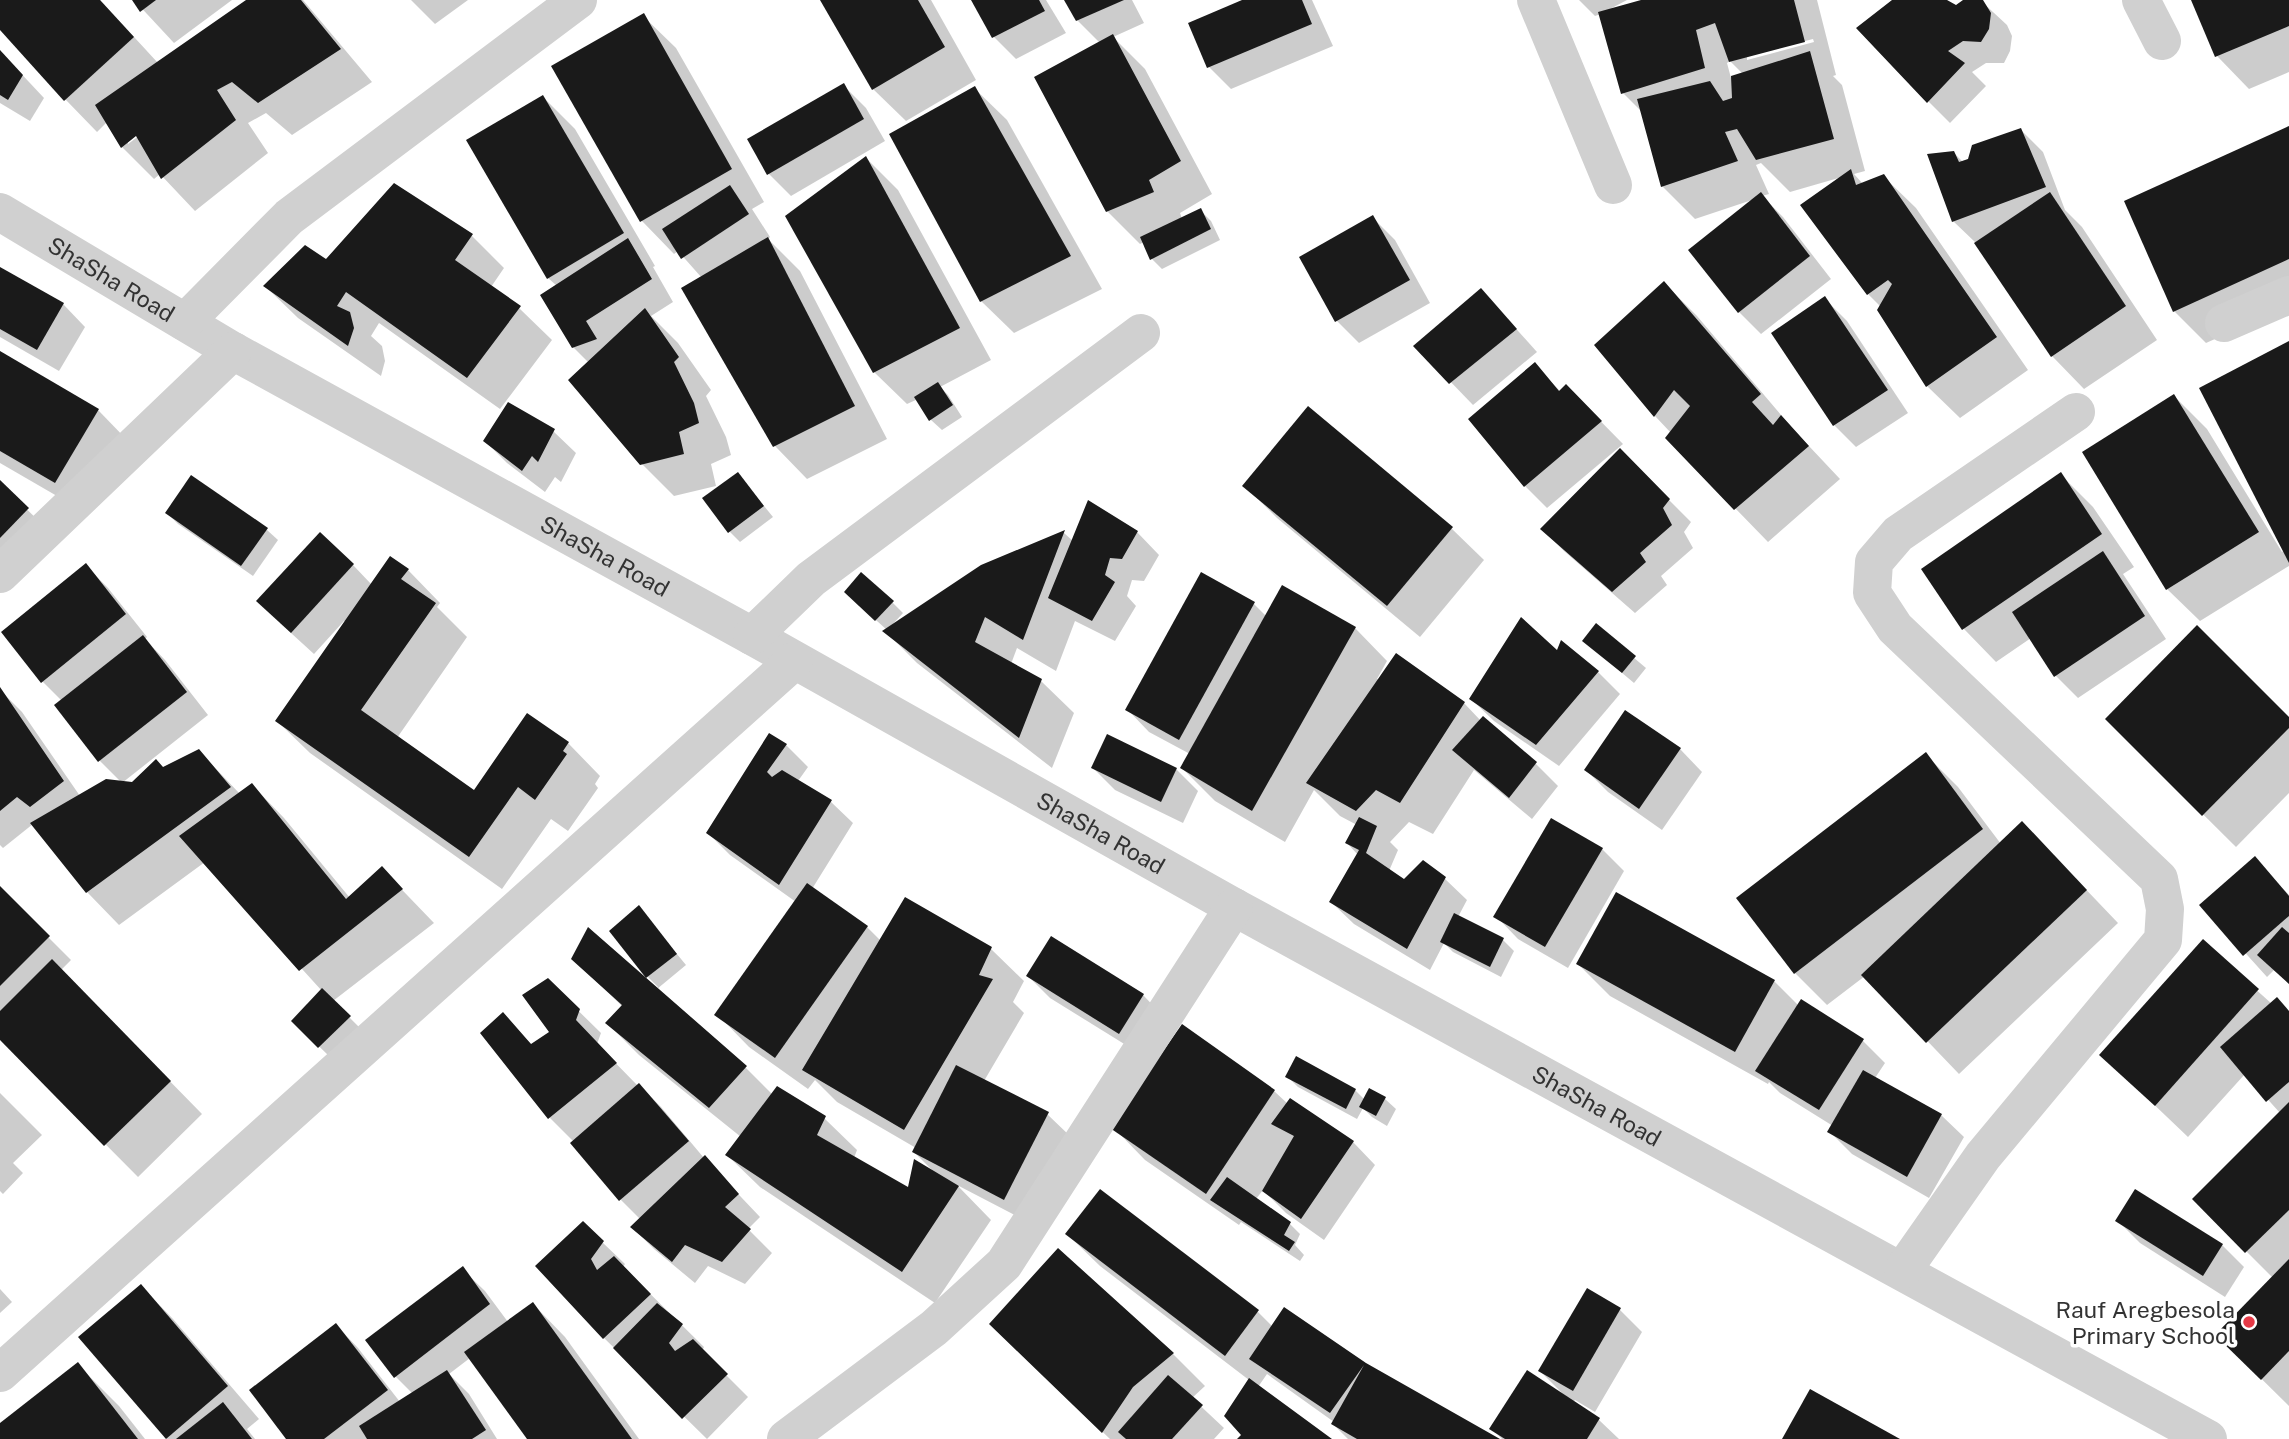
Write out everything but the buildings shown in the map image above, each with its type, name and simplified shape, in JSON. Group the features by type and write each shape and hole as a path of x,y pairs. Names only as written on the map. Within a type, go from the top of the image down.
{"street":[{"path":"185,322 289,217 578,0"},
{"path":"1536,0 1613,185"},
{"path":"2141,0 2162,41"},
{"name":"ShaSha Road","path":"0,212 233,351 752,636 1234,907 1903,1270 2208,1439"},
{"path":"2224,323 2289,295"},
{"path":"752,636 811,579 1141,333"},
{"path":"0,574 233,351"},
{"path":"1903,1270 1983,1156 2163,940 2165,909 2159,879 1895,628 1872,593 1874,562 1898,534 2076,412"},
{"path":"0,1373 794,661"},
{"path":"786,1439 934,1328 1003,1264 1234,907"}],"place":[{"name":"Rauf Aregbesola Primary School","path":"2249,1322"}]}
